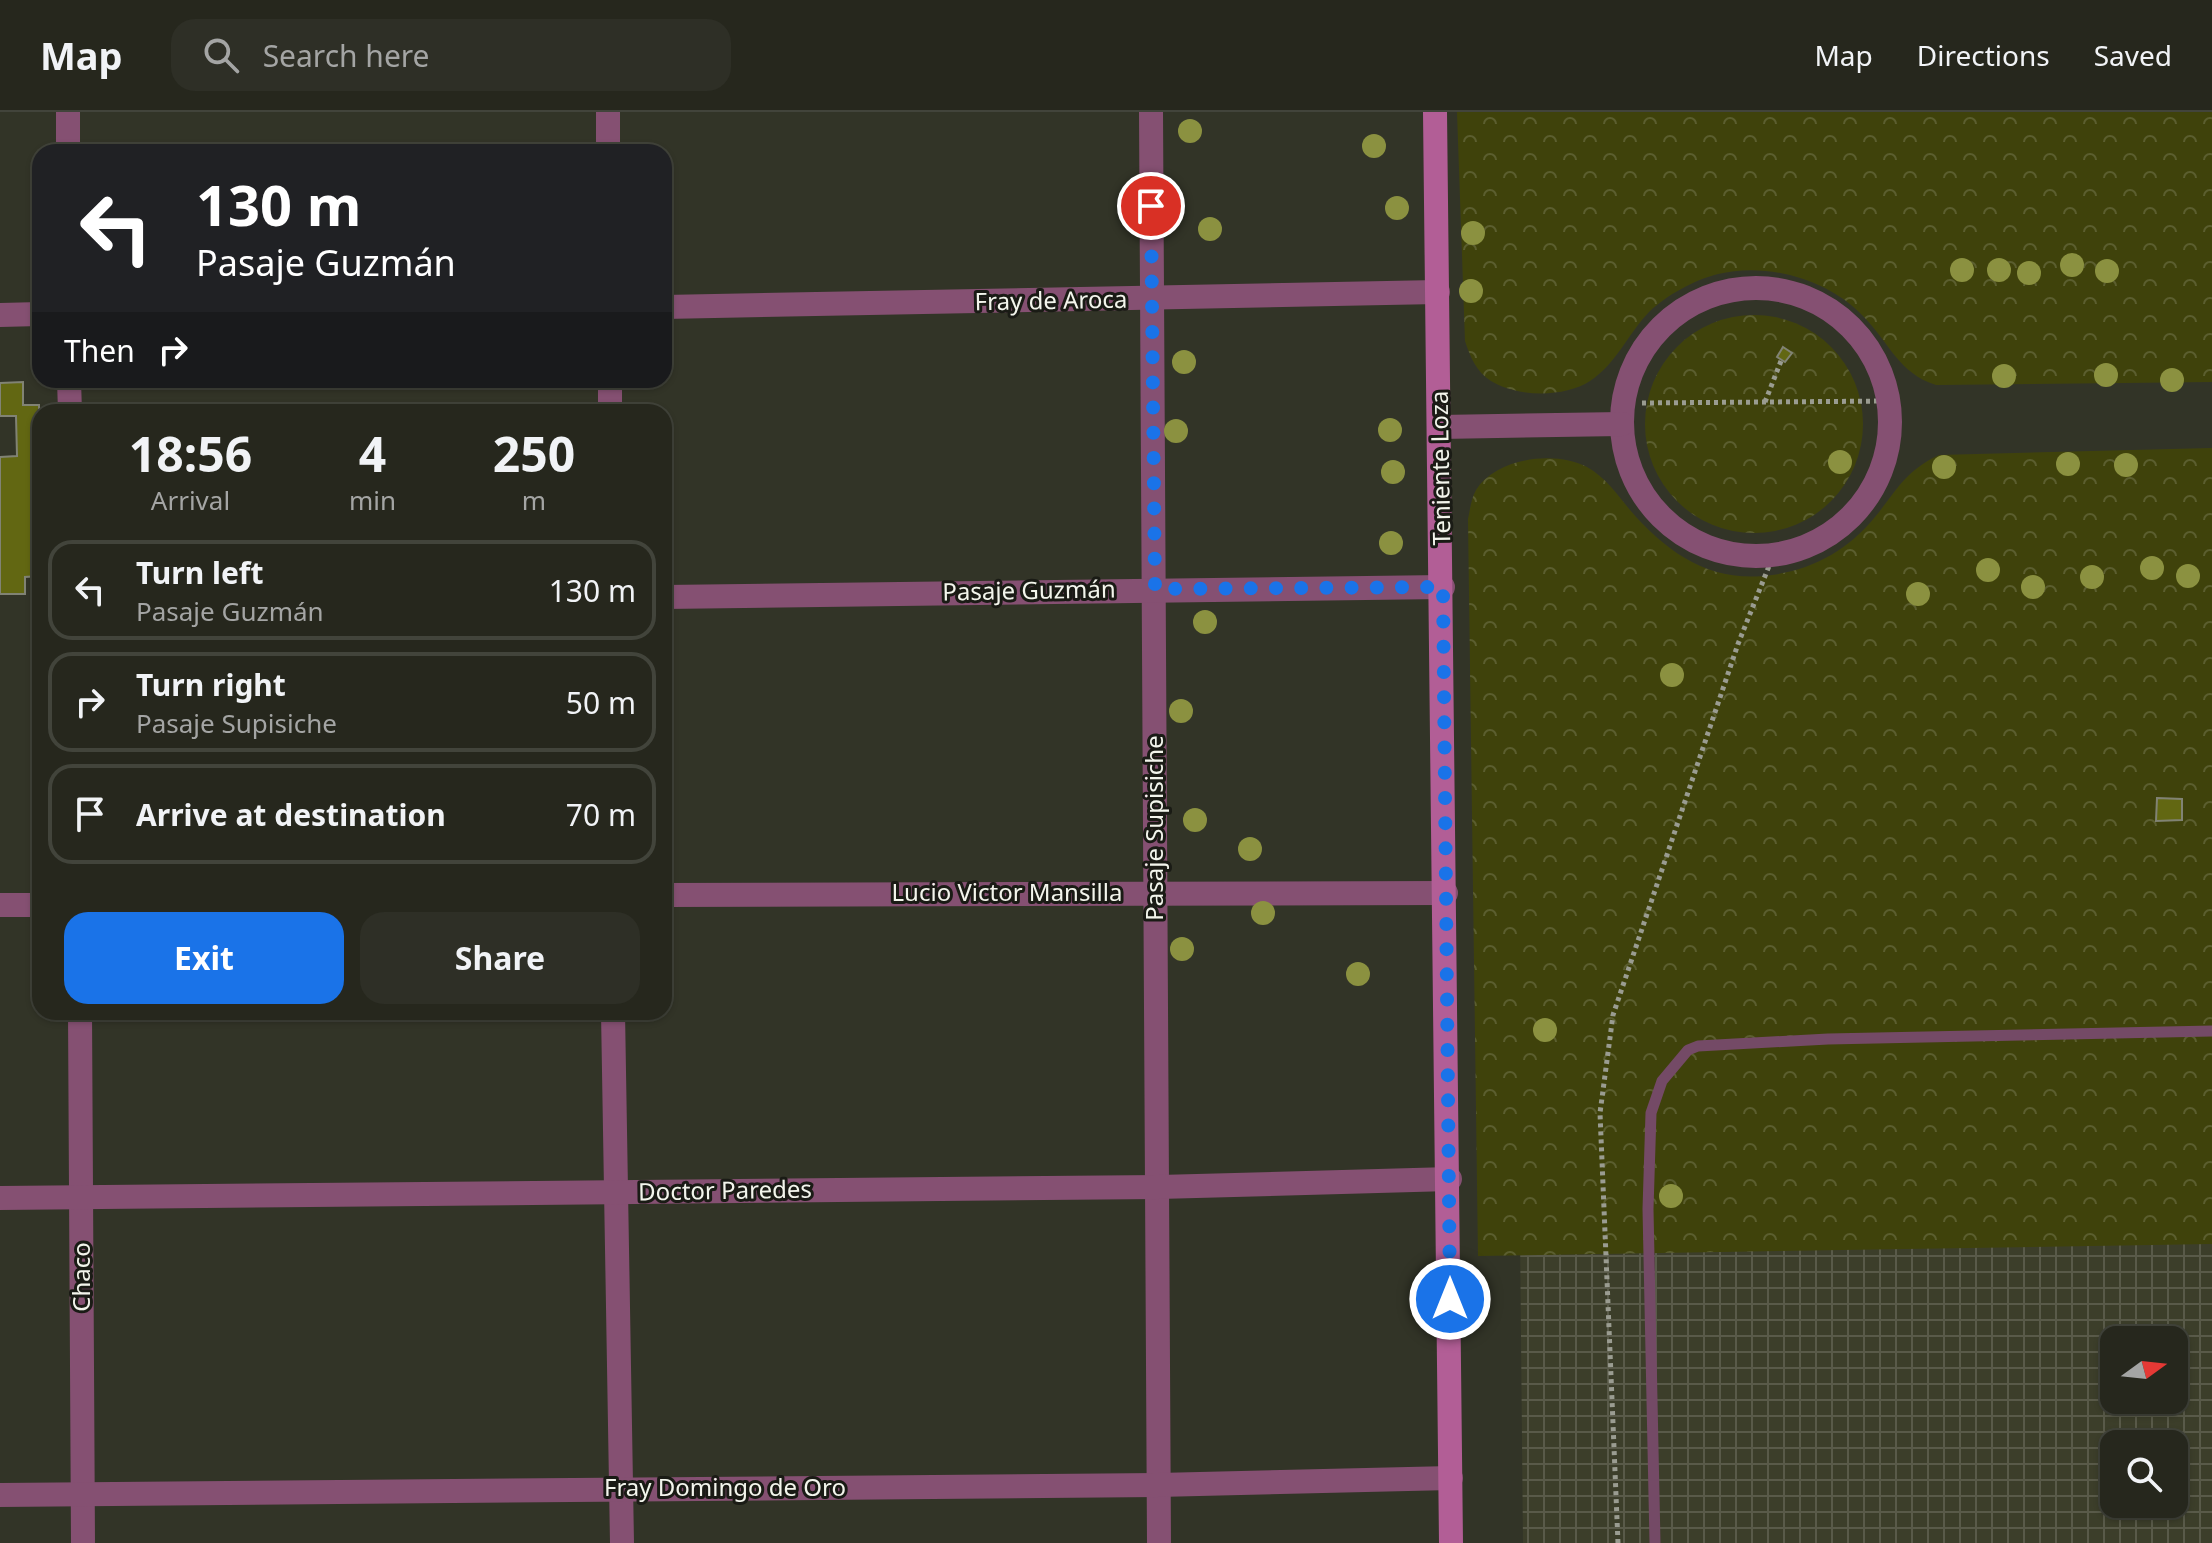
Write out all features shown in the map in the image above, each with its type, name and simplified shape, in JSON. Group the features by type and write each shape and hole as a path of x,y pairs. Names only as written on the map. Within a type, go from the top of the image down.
{"main road":[{"name":"Teniente Loza","path":"1435,112 1450,1179 1451,1543"}],"street":[{"path":"68,112 68,144"},
{"path":"608,112 608,144"},
{"name":"Pasaje Supisiche","path":"1151,112 1159,1543"},
{"path":"1765,287 1804,296 1839,316 1872,354 1889,401 1888,449 1866,500 1825,538 1800,550 1773,556 1732,554 1712,549 1676,530 1661,517 1637,483 1629,464 1623,414 1634,365 1671,318 1688,306 1725,291 1765,287"},
{"name":"Fray de Aroca","path":"672,307 1438,292"},
{"path":"0,315 32,314"},
{"path":"1440,427 1623,414"},
{"name":"Pasaje Guzmán","path":"672,597 1443,587"},
{"name":"Lucio Victor Mansilla","path":"672,895 1446,893"},
{"path":"0,905 32,905"},
{"name":"Chaco","path":"80,1020 83,1543"},
{"path":"613,1020 622,1543"},
{"name":"Doctor Paredes","path":"0,1198 1159,1187 1450,1179"},
{"name":"Fray Domingo de Oro","path":"0,1495 1158,1485 1451,1478"}],"path":[{"path":"1765,402 1781,361"},
{"path":"1623,414 1765,402 1889,401"},
{"path":"1618,1543 1600,1113 1604,1068 1613,1015 1738,644 1773,556"}],"shaded area":[{"path":"1513,498 1680,589 2212,594 2212,1543 1523,1543"}],"green space":[{"path":"1457,112 2212,112 2212,382 1936,385 1923,380 1903,365 1863,316 1832,292 1796,277 1756,270 1718,274 1672,294 1649,312 1599,374 1579,387 1554,393 1527,393 1502,386 1481,373 1465,341"},
{"path":"1754,315 1796,323 1815,333 1831,347 1845,363 1855,382 1863,424 1855,466 1845,485 1831,501 1815,515 1796,525 1754,533 1712,525 1693,515 1677,501 1663,485 1653,466 1645,424 1653,382 1663,363 1677,347 1693,333 1712,323"},
{"path":"2212,448 2212,1244 1478,1256 1468,519 1474,493 1485,479 1511,464 1527,460 1543,458 1574,462 1599,476 1645,526 1676,552 1711,570 1750,577 1802,568 1842,548 1865,529 1910,474 1939,455"}],"building":[{"path":"1783,347 1792,353 1785,362 1777,357"},
{"path":"23,382 23,405 32,405 32,577 25,577 25,594 0,594 0,457 17,456 16,416 0,416 0,383"},
{"path":"2157,798 2182,799 2182,820 2156,821"}],"waterway":[{"path":"1655,1543 1648,1209 1651,1113 1662,1081 1688,1050 1698,1046 1828,1039 2212,1031"}],"route":[{"path":"1151,206 1155,589 1443,587 1450,1299"}]}
